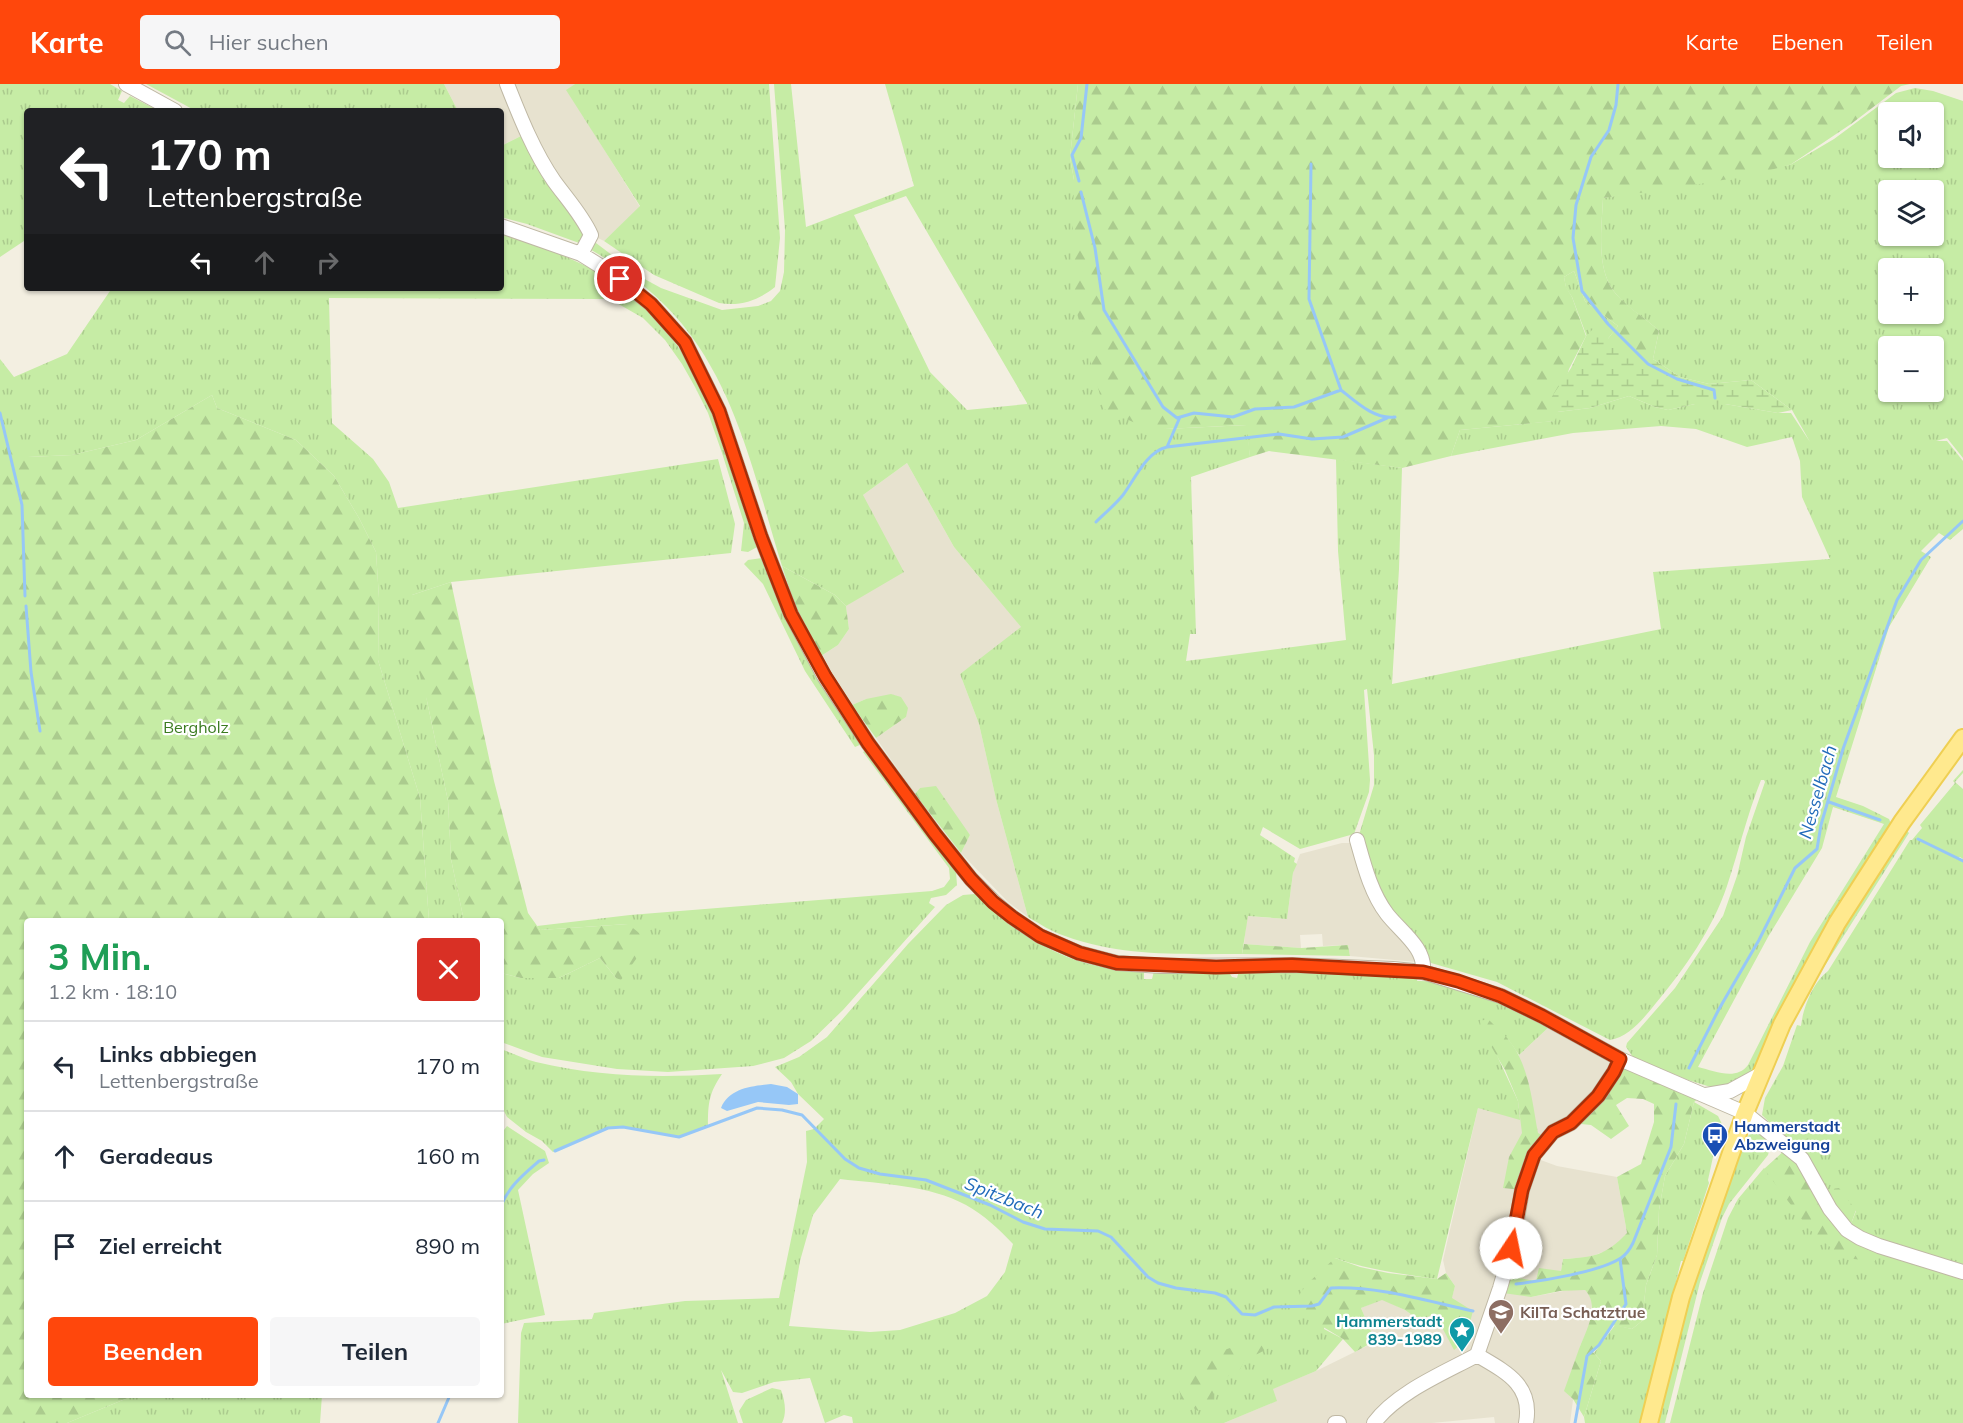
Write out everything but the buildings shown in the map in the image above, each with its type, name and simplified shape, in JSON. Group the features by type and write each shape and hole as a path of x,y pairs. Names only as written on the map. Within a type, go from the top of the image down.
{"main road":[{"path":"1649,1423 1681,1297 1745,1113 1782,1024 1837,923 1902,822 1963,738"}],"street":[{"path":"126,84 170,108"},
{"path":"507,84 519,116 548,171 586,223 591,235 581,254"},
{"path":"504,227 581,254 613,274 651,304 685,342 719,411 761,537 791,614 825,676 868,743 908,799 971,879 993,902 1040,936 1079,953 1117,963 1216,967 1292,965 1423,972 1501,996 1620,1059 1745,1113 1802,1159 1830,1209 1847,1230 1879,1246 1963,1272"},
{"path":"1357,840 1378,899 1387,914 1422,954 1423,972"},
{"path":"1374,1423 1382,1412 1395,1401 1477,1355 1513,1243 1522,1190 1534,1155 1553,1132 1571,1123 1598,1096 1620,1059"},
{"path":"1703,1095 1730,1091 1761,1074"},
{"path":"1477,1355 1515,1380 1524,1393 1528,1410 1526,1423"}],"shaded area":[{"path":"444,84 575,84 567,90 640,207 604,241 592,235 523,135 504,144 504,108 456,108"},
{"path":"907,463 954,547 1022,628 960,674 979,724 996,799 1028,917 1008,902 961,853 970,835 920,788 915,794 876,738 906,717 866,699 852,705 821,656 838,645 849,629 846,606 872,589 863,495"},
{"path":"1342,843 1354,843 1417,962 1350,956 1348,945 1323,946 1322,934 1300,935 1301,948 1244,944 1247,916 1287,919 1293,873 1300,854"},
{"path":"1550,1026 1618,1059 1613,1072 1538,1159 1557,1166 1617,1177 1627,1233 1612,1249 1589,1257 1563,1259 1561,1271 1536,1281 1531,1297 1574,1289 1585,1290 1590,1296 1592,1303 1589,1327 1580,1346 1570,1423 1495,1423 1494,1417 1432,1423 1224,1423 1276,1401 1272,1389 1316,1371 1375,1342 1361,1308 1382,1299 1419,1320 1452,1297 1455,1286 1446,1273 1443,1260 1478,1108 1518,1101 1519,1055"}],"green space":[{"path":"0,84 110,84 122,91 118,100 124,103 130,96 153,108 24,108 24,241 0,257"},
{"path":"146,84 444,84 456,108 190,108"},
{"path":"575,84 769,84 780,238 775,287 749,301 734,304 719,303 654,275 604,241 640,206 566,90"},
{"path":"774,84 791,84 806,227 914,186 885,84 1078,84 1070,157 1074,180 1165,429 1247,425 1250,457 1191,477 1196,634 1190,634 1186,661 1346,640 1338,551 1336,459 1402,468 1392,684 1661,629 1653,572 1830,559 1802,497 1800,461 1792,437 1747,447 1696,429 1661,426 1573,433 1451,456 1460,430 1554,421 1557,412 1590,408 1629,396 1668,410 1695,404 1725,404 1791,413 1810,442 1792,410 1751,380 1709,384 1680,377 1653,359 1659,331 1620,299 1609,284 1605,273 1601,248 1603,198 1790,165 1834,139 1878,106 1878,168 1944,168 1944,102 1884,102 1896,93 1915,88 1933,91 1963,101 1963,458 1947,438 1936,441 1947,441 1963,461 1963,529 1950,540 1939,533 1921,551 1931,557 1889,627 1836,797 1863,806 1889,819 1891,824 1754,1071 1729,1086 1714,1088 1688,1080 1633,1057 1626,1047 1675,988 1723,916 1737,876 1746,837 1764,780 1761,780 1756,793 1721,902 1706,933 1677,976 1646,1015 1630,1031 1610,1040 1497,982 1431,963 1406,929 1384,905 1359,835 1374,785 1374,755 1367,689 1364,690 1369,792 1354,834 1300,849 1263,827 1260,835 1295,858 1294,862 1297,864 1293,873 1287,919 1248,916 1242,954 1153,953 1109,948 1060,934 1028,917 996,799 979,724 960,674 1021,627 954,547 907,463 863,495 904,572 846,606 835,595 782,566 746,447 723,390 709,363 692,337 658,298 617,266 588,248 590,243 596,243 641,277 661,288 722,310 758,306 771,301 780,291 784,272 785,230","holes":["906,196 1027,403 1027,404 967,410 930,372 854,215","1833,807 1884,824 1810,942 1748,1065 1738,1073 1731,1074 1698,1067 1768,937 1822,848"]},
{"path":"1078,84 1910,84 1901,86 1851,124 1790,165 1746,176 1603,198 1601,248 1605,273 1616,294 1659,331 1653,359 1631,359 1607,340 1618,326 1585,301 1574,271 1564,277 1586,336 1569,369 1555,421 1460,430 1451,456 1402,468 1269,451 1250,457 1246,425 1165,429 1133,422 1104,409 1071,292 1074,180 1070,157"},
{"path":"523,135 584,233 582,242 579,243 504,218 504,144"},
{"path":"504,235 557,253 610,279 608,299 329,298 332,423 373,459 389,482 398,508 718,459 735,524 731,553 451,582 412,595 427,701 448,801 451,859 463,918 429,918 420,798 378,660 379,598 376,552 334,476 296,440 217,408 212,395 136,440 72,455 28,457 0,475 0,359 14,377 67,354 110,291 504,291"},
{"path":"1574,271 1585,301 1618,326 1607,340 1590,345 1572,297 1566,288 1564,277"},
{"path":"622,288 665,329 700,384 733,464 759,546 748,552 741,551 744,523 708,413 682,364 665,340 643,318 615,302 615,294"},
{"path":"1595,327 1632,359 1653,359 1680,377 1709,384 1751,380 1792,410 1778,413 1725,404 1695,404 1668,410 1629,396 1590,408 1557,412 1547,404 1571,368 1586,336"},
{"name":"Bergholz","path":"212,395 217,408 296,440 334,476 376,552 379,598 378,660 420,798 429,918 24,918 24,1398 128,1398 67,1423 0,1423 0,475 7,439 28,457 72,455 136,440"},
{"path":"762,558 811,667 862,744 855,747 805,671 763,584 744,564 748,560"},
{"path":"782,566 835,595 846,606 849,629 838,645 821,656 800,621"},
{"path":"451,582 494,781 528,913 540,930 628,924 649,941 621,980 616,978 600,958 559,978 521,978 504,974 504,918 463,918 451,859 448,801 427,701 413,649 412,595"},
{"path":"891,694 901,697 908,708 906,717 876,738 852,705 866,699"},
{"path":"866,750 956,872 957,885 946,895 931,898 929,903 935,907 843,1010 811,1041 784,1058 753,1066 668,1072 617,1069 542,1057 504,1043 504,974 521,978 559,978 600,958 616,978 628,924 540,930 537,926 630,915 932,891 944,887 950,879 949,868 863,752"},
{"path":"1963,770 1955,782 1963,789 1963,859 1955,858 1963,862 1963,1267 1906,1251 1904,1246 1864,1234 1851,1224 1856,1211 1825,1188 1805,1158 1762,1115 1765,1098 1783,1066 1797,1025 1801,1026 1806,1004 1813,988 1828,971 1910,840 1922,828 1920,825"},
{"path":"936,786 970,835 961,853 915,794 920,788"},
{"path":"1905,829 1909,833 1824,967 1816,973 1830,948"},
{"path":"975,894 1004,919 1049,949 1102,967 1144,971 1144,979 1152,979 1154,971 1228,971 1232,977 1237,978 1239,971 1333,971 1418,977 1417,981 1452,985 1486,995 1550,1026 1519,1055 1508,1039 1494,1049 1518,1101 1520,1120 1478,1108 1437,1279 1373,1269 1335,1258 1324,1329 1343,1339 1316,1371 1273,1389 1277,1401 1224,1423 853,1423 852,1417 844,1415 825,1423 810,1378 774,1382 742,1393 733,1392 721,1370 738,1423 518,1423 521,1333 524,1323 592,1319 594,1313 685,1301 779,1298 807,1162 806,1131 814,1129 824,1119 775,1067 799,1057 827,1037 908,944 946,905 963,895","holes":["840,1179 921,1189 952,1198 966,1205 991,1223 1013,1244 1005,1272 987,1296 955,1313 900,1330 870,1332 789,1326 800,1261 813,1215"]},
{"path":"1244,944 1301,948 1348,945 1350,956 1242,954"},
{"path":"1488,1019 1508,1039 1521,1060 1529,1083 1538,1133 1547,1138 1522,1190 1503,1188 1509,1157 1522,1133 1518,1101 1505,1070 1481,1029 1480,1021"},
{"path":"504,1050 536,1062 582,1071 652,1076 722,1074 710,1098 708,1126 679,1137 623,1127 608,1128 553,1152 542,1141 507,1117 504,1111"},
{"path":"1620,1059 1703,1095 1694,1102 1684,1144 1665,1176 1659,1210 1657,1255 1646,1285 1642,1321 1632,1329 1612,1325 1599,1345 1592,1351 1601,1361 1584,1417 1573,1399 1564,1391 1590,1320 1592,1304 1590,1297 1585,1290 1560,1291 1531,1297 1503,1293 1506,1276 1536,1281 1539,1268 1561,1271 1563,1259 1598,1254 1627,1233 1617,1177 1641,1164 1654,1122 1654,1104 1643,1099 1627,1098 1616,1105 1629,1126 1611,1139 1591,1125 1571,1123"},
{"path":"1694,1102 1718,1116 1724,1128 1713,1157 1709,1183 1683,1261 1681,1261 1642,1423 1585,1423 1584,1417 1601,1361 1594,1353 1615,1325 1632,1329 1642,1321 1646,1285 1657,1255 1659,1210 1665,1176 1684,1144"},
{"path":"507,1126 545,1151 549,1163 533,1174 518,1190 545,1315 504,1323 504,1130"},
{"path":"1760,1131 1769,1139 1768,1155 1729,1204 1722,1218 1700,1282 1665,1423 1656,1423 1698,1264 1743,1139"},
{"path":"1786,1149 1816,1191 1839,1188 1856,1210 1851,1224 1878,1248 1875,1261 1843,1258 1809,1229 1764,1169"},
{"path":"1764,1168 1792,1204 1878,1248 1963,1275 1963,1423 1670,1423 1703,1293 1728,1218 1738,1199"},
{"path":"1335,1258 1360,1267 1388,1273 1437,1279 1446,1273 1455,1286 1452,1298 1473,1311 1465,1341 1454,1350 1435,1314 1419,1320 1405,1310 1382,1300 1361,1308 1375,1341 1355,1352 1343,1339 1310,1319 1297,1298 1307,1284"},
{"path":"1260,1340 1269,1342 1269,1348 1244,1361 1238,1373 1222,1378 1214,1390 1213,1401 1198,1411 1181,1399 1177,1377 1180,1373 1190,1374 1190,1365 1224,1350"},
{"path":"772,1388 781,1390 785,1411 782,1423 743,1423 739,1411 746,1400"},
{"path":"128,1398 322,1398 320,1423 67,1423"}],"water":[{"path":"771,1084 787,1087 798,1094 798,1104 758,1102 727,1111 721,1108 735,1092 749,1087"}],"waterway":[{"path":"1079,181 1072,155 1081,138 1087,84"},
{"path":"1618,84 1616,105 1609,130 1591,157 1576,205 1573,238 1582,291 1608,324 1648,364 1677,379 1714,390 1715,398"},
{"path":"1311,164 1309,299 1341,390"},
{"path":"1081,192 1095,248 1104,310 1163,407 1177,418 1194,413 1233,417 1255,409 1294,407 1341,390 1373,413 1395,417"},
{"path":"0,413 22,505 25,596"},
{"path":"1096,522 1123,495 1147,460 1167,447 1180,417"},
{"path":"1167,447 1279,434 1312,439 1343,437 1387,418"},
{"name":"Nesselbach","path":"1689,1068 1719,1009 1759,940 1795,868 1817,849 1821,825 1843,749 1897,600 1921,560 1963,521"},
{"path":"26,606 31,672 40,731"},
{"path":"1829,802 1880,820"},
{"path":"1918,839 1963,861"},
{"name":"Nesselbach","path":"1516,1284 1585,1272 1611,1263 1627,1253 1671,1147 1676,1104"},
{"name":"Spitzbach","path":"555,1151 608,1128 623,1127 679,1137 757,1108 782,1110 802,1115 845,1159 859,1168 880,1174 926,1180 990,1205 1023,1222 1045,1229 1098,1231 1111,1237 1148,1277 1158,1283 1226,1297 1242,1314 1255,1315 1274,1307 1319,1304 1331,1288 1367,1289 1473,1311"},
{"name":"Spitzbach","path":"504,1200 517,1181 539,1161 544,1160"},
{"path":"1575,1423 1587,1356 1599,1345 1626,1304 1620,1259"},
{"name":"Spitzbach","path":"438,1423 449,1398"}],"place":[{"name":"Hammerstadt Abzweigung","path":"1715,1158"},
{"name":"KiITa Schatztrue","path":"1501,1335"},
{"name":"Hammerstadt 839-1989","path":"1462,1353"}],"route":[{"path":"620,279 651,304 685,342 719,411 761,537 791,614 825,676 868,743 935,834 971,879 993,902 1012,917 1040,936 1079,953 1117,963 1216,967 1292,965 1423,972 1501,996 1620,1059 1598,1096 1571,1123 1553,1132 1534,1155 1522,1190 1511,1248"}]}
